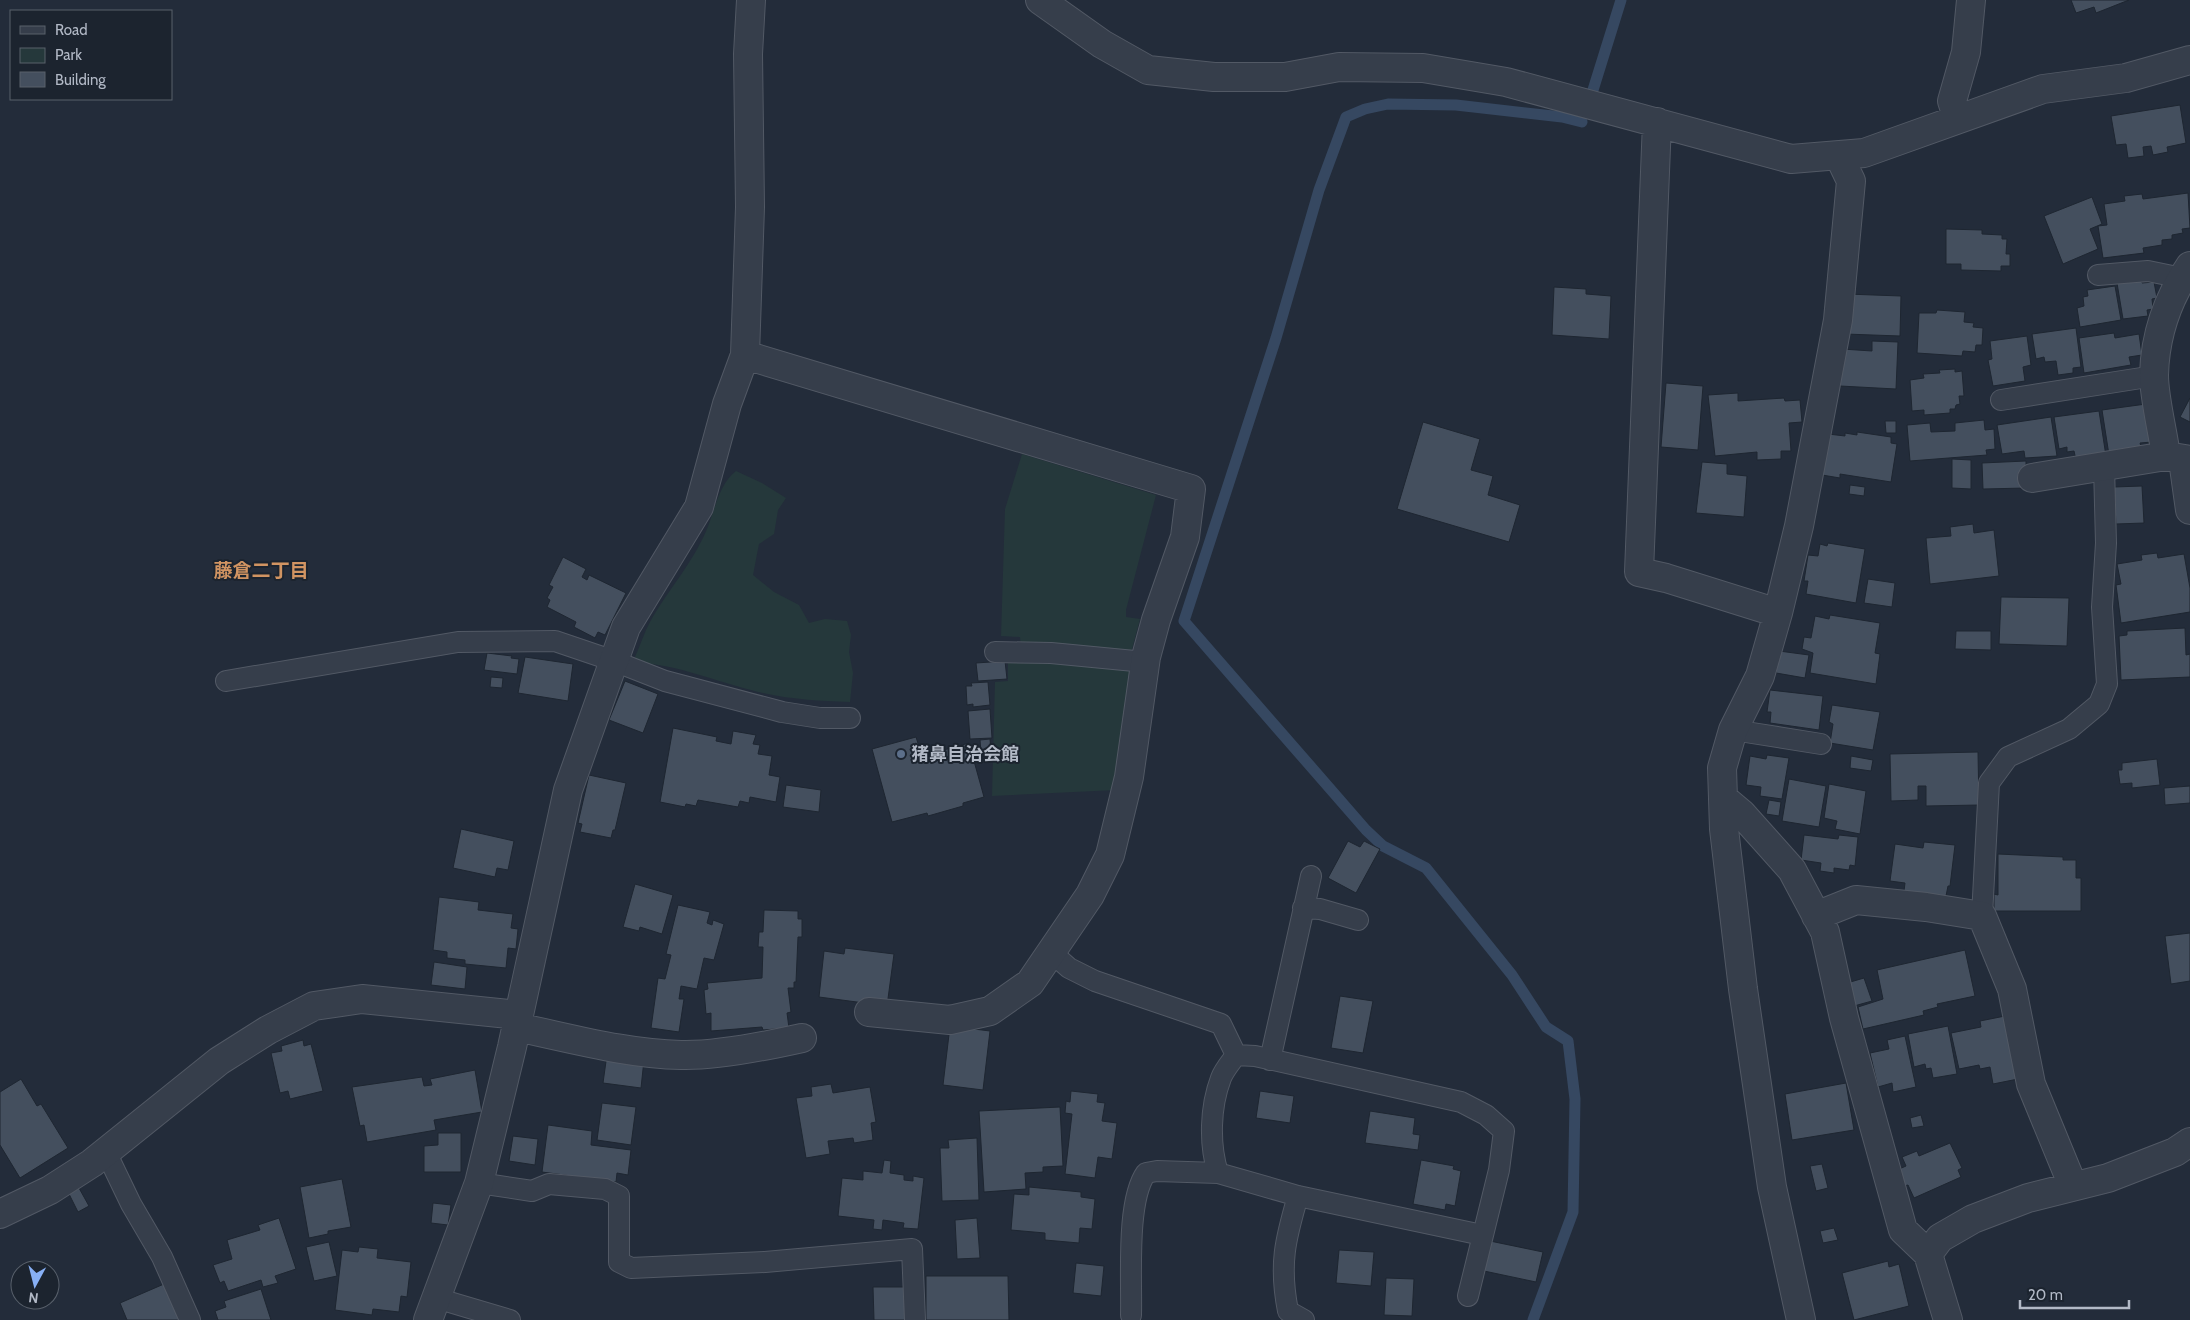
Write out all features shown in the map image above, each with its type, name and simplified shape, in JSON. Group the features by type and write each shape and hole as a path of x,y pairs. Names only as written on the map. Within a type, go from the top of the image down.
{"street":[{"path":"432,1309 479,1183 568,790 626,627 699,507 727,404 745,355 750,208 748,54 751,0"},
{"path":"1040,0 1102,44 1148,70 1214,76 1285,77 1339,67 1423,68 1506,82 1791,159 1864,153 2042,88 2126,78 2190,60"},
{"path":"1958,119 1952,101 1966,52 1971,0"},
{"path":"1656,122 1638,572 1666,578 1778,612"},
{"path":"1800,1320 1772,1187 1743,989 1724,829 1722,768 1733,730 1760,676 1799,526 1838,320 1851,181 1839,156"},
{"path":"2186,272 2162,321 2154,376 2180,458 2190,510"},
{"path":"745,355 1191,489 1185,537 1156,620 1145,662 1129,777 1110,855 1090,895 1052,953 1030,982 990,1011 950,1020 869,1012"},
{"path":"2032,478 2104,466 2180,458"},
{"path":"1723,798 1742,814 1792,870 1825,932 1844,1018 1903,1230 1928,1254 1948,1320"},
{"path":"1816,916 1856,900 1926,906 1982,916 2012,989 2031,1084 2073,1186"},
{"path":"0,1214 50,1190 106,1152 219,1061 268,1030 314,1006 362,999 517,1021 640,1052 682,1055 764,1046 802,1038"},
{"path":"1928,1254 1940,1238 1973,1219 2028,1198 2108,1178 2175,1152 2190,1142"}],"lane":[{"path":"2098,275 2148,271 2186,272"},
{"path":"2001,400 2154,376"},
{"path":"1982,916 1989,783 2008,757 2069,729 2098,704 2107,684 2102,606 2106,543 2104,466"},
{"path":"226,681 458,642 555,641 665,681 782,712 820,718 850,718"},
{"path":"995,652 1070,654 1145,662"},
{"path":"1733,730 1821,744"},
{"path":"1270,1060 1311,876"},
{"path":"1303,908 1320,909 1358,920"},
{"path":"1052,953 1068,968 1095,981 1221,1024 1236,1055"},
{"path":"1236,1055 1270,1060 1461,1102 1486,1115 1504,1131 1499,1170 1468,1296"},
{"path":"1218,1174 1212,1154 1213,1116 1222,1078 1236,1055"},
{"path":"106,1152 131,1204 162,1257 190,1320"},
{"path":"1131,1315 1132,1236 1138,1184 1146,1172 1218,1174 1298,1196 1482,1234"},
{"path":"479,1183 532,1190 548,1184 604,1189 618,1196 619,1262 631,1268 765,1262 912,1249 915,1320"},
{"path":"1298,1196 1286,1236 1282,1284 1288,1311 1304,1320"},
{"path":"432,1309 510,1320"}],"green space":[{"path":"1022,454 1156,495 1126,610 1126,617 1140,619 1131,653 1021,647 1020,637 1001,636 1005,509"},
{"path":"736,471 762,483 786,498 778,510 774,534 759,544 753,575 774,592 799,605 809,623 825,619 847,621 851,635 849,652 853,673 850,702 776,696 682,670 640,663 635,657 650,622 697,550 722,488"},
{"path":"1008,658 1129,664 1129,718 1116,790 992,796 995,682 1008,681"}],"building":[{"path":"2071,0 2129,0 2096,13 2094,7 2076,13"},
{"path":"2180,105 2186,143 2167,147 2168,152 2153,155 2151,146 2143,147 2144,156 2128,158 2126,144 2116,145 2111,116"},
{"path":"2188,193 2190,228 2182,229 2183,233 2172,235 2172,239 2162,240 2162,245 2143,248 2144,253 2103,258 2098,226 2107,225 2104,204 2125,201 2124,196 2142,194 2143,199"},
{"path":"2092,197 2102,224 2090,229 2098,249 2063,264 2044,216"},
{"path":"1946,229 1982,230 1982,234 2002,235 2002,239 2007,239 2006,254 2010,254 2010,266 2001,266 2001,271 1961,270 1961,264 1946,264"},
{"path":"2141,278 2142,283 2154,282 2157,298 2152,299 2153,309 2147,310 2148,316 2123,319 2117,283"},
{"path":"2115,286 2121,320 2080,327 2077,308 2084,306 2083,297 2088,296 2087,290"},
{"path":"1554,287 1586,289 1586,294 1611,296 1609,339 1552,335"},
{"path":"1846,294 1901,296 1900,336 1845,334"},
{"path":"1937,310 1965,312 1964,322 1974,323 1973,327 1983,328 1982,345 1976,345 1975,352 1963,351 1962,356 1917,353 1919,313 1936,313"},
{"path":"2076,328 2081,367 2073,368 2073,373 2058,375 2056,361 2045,362 2044,357 2036,359 2032,334"},
{"path":"2114,333 2115,338 2139,334 2142,355 2129,357 2131,365 2084,373 2079,338"},
{"path":"2027,336 2031,365 2023,367 2025,381 1993,386 1988,360 1992,359 1990,341"},
{"path":"1872,341 1898,342 1896,389 1840,386 1842,349 1872,351"},
{"path":"1955,369 1955,372 1962,371 1964,396 1959,396 1960,404 1956,405 1955,409 1950,409 1950,413 1924,415 1924,410 1912,411 1910,380 1924,378 1923,374 1940,373 1939,370"},
{"path":"1666,383 1703,386 1698,450 1661,447"},
{"path":"1738,393 1738,401 1784,398 1785,401 1800,400 1802,422 1789,423 1791,451 1781,451 1781,459 1757,460 1757,452 1715,456 1708,395"},
{"path":"2190,398 2190,422 2180,417"},
{"path":"2146,404 2152,442 2140,443 2142,450 2109,455 2102,410"},
{"path":"2099,411 2106,456 2076,460 2074,451 2067,452 2067,447 2059,449 2054,417"},
{"path":"2051,417 2057,456 2025,458 2024,451 2002,454 1997,425"},
{"path":"1984,420 1985,430 1994,429 1995,449 1986,450 1987,455 1910,461 1907,425 1930,423 1931,432 1955,431 1955,423"},
{"path":"1885,421 1896,421 1896,433 1886,433"},
{"path":"1423,422 1480,439 1471,470 1493,476 1488,495 1520,505 1509,542 1397,509"},
{"path":"1857,432 1891,437 1891,443 1897,444 1891,482 1840,474 1840,478 1822,475 1828,434 1845,436 1845,433 1857,435"},
{"path":"1952,459 1971,460 1971,489 1952,488"},
{"path":"2026,461 2026,488 1983,489 1982,463"},
{"path":"1702,462 1727,464 1727,474 1747,476 1744,517 1696,513"},
{"path":"1850,485 1865,487 1864,496 1849,494"},
{"path":"2142,486 2144,523 2116,524 2114,487"},
{"path":"1973,524 1974,533 1994,530 1999,576 1930,584 1926,538 1951,536 1950,527"},
{"path":"1828,543 1865,549 1856,603 1806,594 1808,581 1804,581 1808,555 1818,556 1820,544 1827,546"},
{"path":"2157,553 2158,558 2184,554 2190,588 2190,612 2121,623 2116,585 2121,584 2117,564 2142,560 2141,555"},
{"path":"563,557 586,569 582,577 587,580 589,575 626,593 605,635 598,632 595,638 574,627 576,622 547,607 550,600 547,598 553,587 549,585"},
{"path":"1868,579 1895,583 1892,607 1864,603"},
{"path":"2001,597 2069,598 2067,646 1999,644"},
{"path":"1830,615 1880,623 1875,653 1880,654 1876,684 1810,673 1813,653 1802,649 1804,637 1811,638 1815,616 1829,619"},
{"path":"2185,628 2186,655 2190,654 2190,677 2121,680 2119,636 2127,635 2127,631"},
{"path":"1956,631 1991,631 1991,650 1955,649"},
{"path":"1779,651 1809,655 1805,678 1776,673"},
{"path":"487,653 512,656 511,658 519,659 517,674 484,670"},
{"path":"525,657 573,664 568,701 518,693"},
{"path":"1005,661 1007,679 978,681 976,663"},
{"path":"491,677 503,678 502,688 490,687"},
{"path":"625,681 658,694 643,733 609,720"},
{"path":"988,682 990,705 973,707 973,704 967,705 966,686 972,686 971,683"},
{"path":"1770,690 1823,696 1819,730 1770,723 1771,712 1767,712"},
{"path":"1832,705 1880,712 1873,750 1830,743 1833,724 1829,722"},
{"path":"990,709 992,738 970,739 968,711"},
{"path":"673,728 717,737 716,741 731,744 733,731 756,735 753,744 760,745 758,754 772,756 769,775 780,777 776,802 750,797 749,803 740,801 738,807 698,800 696,806 686,804 685,807 660,802"},
{"path":"916,737 922,756 969,743 984,797 963,803 963,806 928,816 927,813 892,822 872,749"},
{"path":"990,739 991,751 981,752 980,740"},
{"path":"1978,752 1979,805 1926,806 1926,786 1918,786 1918,800 1891,801 1890,754"},
{"path":"1767,755 1789,758 1782,799 1760,796 1761,787 1746,785 1750,756 1766,759"},
{"path":"1851,756 1873,760 1871,771 1850,768"},
{"path":"2157,759 2160,785 2132,788 2132,783 2120,784 2118,770 2122,770 2122,763"},
{"path":"589,775 626,783 615,830 613,830 611,838 580,832 582,824 578,823"},
{"path":"1789,779 1826,786 1819,827 1782,821"},
{"path":"1829,784 1866,791 1860,834 1835,829 1837,821 1824,818"},
{"path":"786,785 821,790 819,812 783,807"},
{"path":"2190,786 2190,803 2165,805 2164,788"},
{"path":"1769,800 1781,802 1779,816 1766,814"},
{"path":"461,829 514,841 508,870 497,868 495,877 453,868"},
{"path":"1804,835 1838,839 1839,835 1858,837 1855,866 1850,865 1849,870 1834,868 1834,873 1820,871 1821,863 1801,860"},
{"path":"1348,841 1360,847 1364,841 1380,849 1356,893 1328,878"},
{"path":"1924,842 1955,845 1950,886 1948,886 1946,896 1904,891 1905,883 1890,881 1895,844 1923,848"},
{"path":"1998,854 2063,857 2063,860 2076,860 2076,878 2081,878 2081,911 1994,911 1994,894 1998,895"},
{"path":"635,884 673,895 662,934 640,927 639,931 623,927"},
{"path":"439,897 479,902 478,910 513,914 511,928 518,929 516,949 508,948 506,968 465,964 465,960 447,958 447,952 433,950"},
{"path":"678,905 710,912 707,923 712,925 713,920 724,924 714,960 704,958 697,989 681,986 679,999 684,999 679,1032 651,1028 658,978 665,979 671,955 666,954"},
{"path":"764,910 798,911 798,919 802,919 802,937 798,937 796,982 794,982 794,988 788,988 791,1012 787,1013 789,1028 763,1030 762,1027 711,1031 711,1013 706,1014 704,990 708,989 707,983 762,978 763,947 758,947 759,932 763,932"},
{"path":"2190,933 2190,981 2171,984 2165,936"},
{"path":"845,948 894,954 887,1006 819,997 824,951 844,954"},
{"path":"1965,950 1975,996 1937,1004 1938,1007 1923,1011 1924,1015 1863,1029 1858,1007 1883,999 1877,970"},
{"path":"434,962 467,967 465,989 431,985"},
{"path":"1864,978 1872,1001 1854,1006 1847,983"},
{"path":"1340,996 1373,1001 1363,1053 1331,1048"},
{"path":"2005,1016 2018,1079 1993,1084 1990,1067 1980,1069 1979,1065 1959,1069 1951,1033 1981,1027 1980,1021"},
{"path":"950,1026 990,1031 983,1090 943,1085"},
{"path":"1948,1026 1957,1074 1933,1078 1931,1068 1926,1069 1925,1064 1914,1067 1908,1034"},
{"path":"1905,1036 1916,1087 1893,1092 1892,1083 1878,1087 1870,1053 1889,1049 1887,1040"},
{"path":"303,1040 304,1046 311,1044 323,1091 290,1099 288,1091 280,1093 271,1053 282,1051 281,1046"},
{"path":"607,1054 644,1060 641,1088 603,1083"},
{"path":"475,1070 482,1112 434,1120 436,1130 367,1142 364,1125 360,1126 352,1087 422,1077 424,1086 432,1085 430,1079"},
{"path":"21,1079 37,1106 41,1104 68,1148 20,1178 0,1145 0,1092"},
{"path":"1846,1083 1854,1130 1792,1140 1785,1094"},
{"path":"831,1084 833,1093 870,1087 876,1122 871,1123 873,1140 854,1143 853,1138 828,1141 830,1154 806,1158 796,1098 812,1096 811,1087"},
{"path":"1071,1091 1098,1094 1097,1102 1105,1103 1102,1121 1117,1123 1112,1159 1098,1157 1095,1178 1065,1174 1072,1114 1065,1113 1066,1101 1070,1102"},
{"path":"1260,1091 1294,1096 1290,1123 1256,1118"},
{"path":"602,1103 636,1107 631,1145 597,1140"},
{"path":"1060,1107 1063,1166 1043,1167 1043,1172 1025,1173 1026,1189 984,1192 979,1111"},
{"path":"1370,1111 1415,1118 1413,1134 1420,1135 1418,1150 1365,1143"},
{"path":"1921,1115 1924,1126 1912,1128 1910,1118"},
{"path":"548,1125 592,1131 591,1145 631,1150 628,1175 617,1173 616,1182 542,1172"},
{"path":"438,1133 461,1133 461,1172 424,1172 424,1146 438,1145"},
{"path":"513,1136 538,1139 535,1165 509,1161"},
{"path":"977,1138 979,1200 942,1201 940,1148 949,1148 948,1140"},
{"path":"1950,1143 1962,1168 1958,1170 1961,1177 1914,1198 1908,1185 1904,1186 1897,1170 1906,1166 1902,1157 1917,1151 1919,1156"},
{"path":"884,1160 891,1161 890,1173 904,1175 904,1180 913,1181 913,1176 924,1178 918,1229 903,1228 904,1223 883,1220 882,1230 873,1229 874,1220 838,1216 842,1178 863,1180 863,1171 882,1173"},
{"path":"1421,1160 1454,1166 1453,1169 1461,1171 1455,1206 1446,1204 1445,1210 1413,1204"},
{"path":"1822,1164 1828,1188 1816,1191 1810,1166"},
{"path":"342,1179 351,1227 328,1231 328,1234 309,1238 300,1187"},
{"path":"1029,1187 1081,1192 1081,1197 1095,1199 1092,1229 1080,1228 1079,1243 1045,1240 1045,1233 1011,1230 1014,1194 1029,1195"},
{"path":"79,1188 89,1206 78,1212 69,1194"},
{"path":"433,1203 451,1205 448,1225 431,1223"},
{"path":"279,1218 296,1269 275,1276 278,1283 263,1287 261,1280 228,1291 224,1281 220,1283 213,1265 232,1259 227,1240 260,1230 258,1225"},
{"path":"977,1218 980,1258 957,1259 955,1220"},
{"path":"1834,1228 1838,1240 1823,1243 1820,1231"},
{"path":"1490,1241 1543,1252 1536,1282 1484,1271"},
{"path":"329,1242 337,1276 314,1281 306,1247"},
{"path":"359,1247 378,1249 377,1258 411,1262 407,1297 401,1296 399,1312 373,1309 372,1315 335,1310 342,1250 358,1252"},
{"path":"1339,1250 1374,1252 1371,1286 1336,1283"},
{"path":"1888,1261 1889,1267 1899,1264 1909,1306 1854,1320 1842,1273"},
{"path":"1076,1263 1104,1266 1101,1296 1073,1293"},
{"path":"926,1276 1008,1276 1009,1320 926,1320"},
{"path":"1386,1278 1414,1279 1412,1316 1384,1315"},
{"path":"164,1284 180,1320 127,1320 120,1303"},
{"path":"873,1287 908,1287 909,1320 874,1320"},
{"path":"261,1289 271,1320 218,1320 215,1311 226,1307 224,1301"}],"waterway":[{"path":"1593,90 1621,0"},
{"path":"1533,1320 1573,1212 1575,1099 1568,1041 1546,1027 1512,975 1426,868 1383,846 1366,830 1184,621 1276,338 1319,190 1346,117 1365,109 1388,104 1456,105 1562,117 1582,122"}],"place":[{"name":"猪鼻自治会館","path":"901,754"}],"district":[{"name":"藤倉二丁目","path":"261,570"}]}
